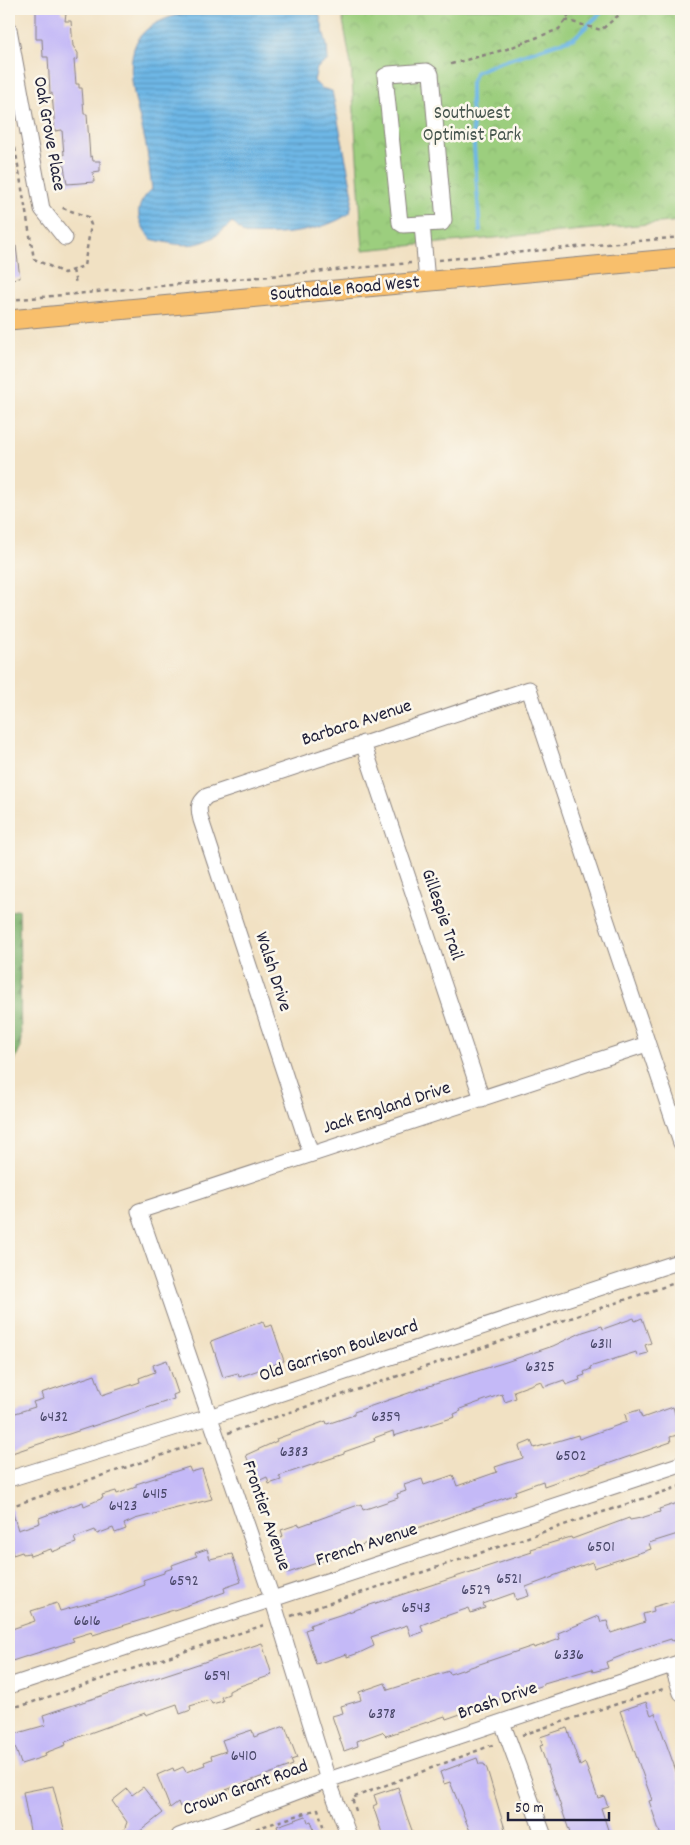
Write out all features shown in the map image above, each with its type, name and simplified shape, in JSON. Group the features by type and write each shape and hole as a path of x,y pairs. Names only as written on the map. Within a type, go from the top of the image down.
{"main road":[{"name":"Southdale Road West","path":"9,320 681,258"}],"street":[{"name":"Oak Grove Place","path":"9,29 42,208 65,238"},
{"path":"428,71 431,74 444,220 442,223 422,224 403,225 400,223 385,76 389,74 428,71"},
{"path":"422,224 427,282"},
{"name":"Barbara Avenue","path":"200,802 207,796 529,689 647,1044"},
{"name":"Gillespie Trail","path":"362,744 482,1099"},
{"name":"Walsh Drive","path":"200,802 198,810 200,820 311,1154"},
{"path":"647,1044 681,1143"},
{"name":"Jack England Drive","path":"139,1211 647,1044"},
{"name":"Frontier Avenue","path":"139,1211 272,1598 328,1780 348,1836"},
{"name":"Old Garrison Boulevard","path":"9,1479 209,1416 681,1261"},
{"name":"French Avenue","path":"9,1686 681,1464"},
{"path":"677,1663 681,1693"},
{"name":"Brash Drive","path":"328,1780 677,1663"},
{"path":"502,1722 544,1836"},
{"name":"Crown Grant Road","path":"179,1836 328,1780"}],"path":[{"path":"451,64 534,40 559,29 573,9"},
{"path":"565,20 601,30 626,9"},
{"path":"9,300 681,237"},
{"path":"73,270 76,284"},
{"path":"224,1434 681,1281"},
{"path":"9,1507 206,1441"},
{"path":"290,1616 681,1486"},
{"path":"9,1707 24,1705 271,1622"},
{"path":"233,1836 318,1808 326,1836"}],"green space":[{"name":"Southwest Optimist Park","path":"341,9 681,9 681,221 363,250 351,65"},
{"path":"19,909 21,1047 9,1073 9,912"}],"water":[{"path":"204,9 318,9 327,46 328,60 317,68 314,81 321,88 332,91 353,195 350,213 326,225 285,234 244,234 232,222 213,237 195,244 175,244 151,239 142,226 139,214 142,202 152,189 147,151 133,88 132,55 137,41 152,26 173,16"}],"building":[{"path":"36,9 61,9 61,13 66,14 65,21 71,21 73,46 78,53 78,59 74,60 76,84 79,84 79,88 82,88 84,114 87,114 90,157 92,156 93,161 100,161 100,171 93,172 94,182 67,184 62,155 64,155 62,130 55,131 48,57 43,57 42,39 36,39"},
{"path":"9,246 16,246 20,278 9,279"},
{"path":"634,1318 635,1321 642,1318 651,1343 645,1345 648,1353 637,1356 636,1352 590,1367 591,1369 584,1372 585,1375 579,1377 580,1380 566,1385 564,1380 544,1387 541,1381 514,1391 516,1398 505,1402 502,1394 460,1409 461,1411 454,1414 455,1417 394,1436 393,1431 374,1438 375,1441 344,1452 344,1454 279,1476 281,1480 269,1484 267,1477 256,1482 246,1455 277,1441 276,1439 326,1421 327,1424 354,1415 354,1412 553,1346 583,1332 602,1326 603,1329"},
{"path":"263,1321 265,1327 272,1325 284,1361 239,1377 238,1373 223,1377 211,1341"},
{"path":"167,1360 178,1393 173,1395 174,1399 9,1454 9,1415 35,1407 33,1402 43,1399 41,1393 95,1375 102,1395 140,1382 139,1378 155,1372 153,1365"},
{"path":"673,1407 681,1434 670,1437 671,1442 544,1486 543,1481 515,1491 516,1494 409,1531 361,1545 362,1547 285,1574 273,1539 283,1536 281,1530 299,1524 300,1526 361,1504 363,1510 398,1498 397,1494 406,1491 404,1485 422,1479 424,1485 453,1475 457,1486 497,1472 495,1467 523,1458 519,1446 531,1441 534,1448 578,1435 579,1439 627,1422 625,1414 639,1410 642,1418"},
{"path":"189,1467 191,1472 202,1469 212,1499 135,1519 124,1524 126,1529 115,1533 113,1528 97,1534 95,1530 74,1538 76,1543 52,1552 51,1549 30,1556 29,1553 23,1554 22,1552 13,1555 11,1547 9,1548 9,1508 11,1507 18,1530 40,1523 39,1518 83,1502 84,1506 103,1498 102,1495 116,1491 117,1494 136,1487 136,1484"},
{"path":"681,1502 681,1533 649,1543 651,1549 594,1568 592,1562 553,1576 526,1587 529,1596 516,1600 514,1593 483,1604 485,1608 471,1613 469,1608 421,1625 423,1632 411,1636 407,1625 371,1637 374,1646 347,1657 347,1654 316,1664 305,1630 311,1628 310,1625 532,1552 531,1549 571,1537 572,1539 629,1518 630,1520 641,1518 660,1512 659,1509"},
{"path":"207,1549 210,1559 232,1554 241,1582 224,1588 225,1592 177,1609 93,1635 92,1632 72,1638 74,1641 9,1662 9,1630 35,1621 31,1611 57,1603 60,1611 113,1597 145,1585 143,1580 164,1573 164,1571 173,1568 172,1565 197,1556 195,1553"},
{"path":"681,1599 681,1638 672,1641 671,1639 636,1650 606,1662 608,1668 593,1672 592,1669 544,1683 544,1685 482,1705 484,1709 470,1713 469,1711 446,1719 445,1716 386,1736 382,1732 357,1741 358,1746 344,1751 332,1716 343,1713 341,1706 361,1700 359,1692 385,1683 388,1690 449,1671 450,1674 533,1646 534,1648 560,1639 558,1633 599,1616 601,1622 607,1621 611,1633 645,1622 643,1614 654,1611 653,1607"},
{"path":"262,1643 272,1675 229,1691 229,1694 221,1697 223,1701 212,1704 210,1700 190,1706 191,1710 180,1714 177,1704 146,1715 145,1713 65,1742 66,1745 45,1753 46,1756 21,1764 11,1735 46,1725 43,1715"},
{"path":"646,1702 651,1715 655,1713 680,1782 681,1836 661,1836 649,1801 652,1800 620,1711"},
{"path":"285,1726 297,1758 291,1760 293,1765 180,1807 178,1802 170,1808 157,1775 173,1768 174,1771 183,1767 186,1772 205,1765 204,1762 212,1759 211,1756 226,1751 222,1740 252,1730 254,1737"},
{"path":"567,1728 580,1766 585,1763 598,1798 604,1796 608,1806 601,1808 610,1836 571,1836 540,1746 543,1745 540,1737"},
{"path":"477,1758 479,1764 484,1764 487,1769 507,1836 472,1836 450,1782 444,1784 440,1772"},
{"path":"53,1786 66,1836 31,1836 23,1792"},
{"path":"143,1787 163,1813 134,1836 122,1836 127,1822 112,1801 127,1789 132,1795"},
{"path":"398,1787 414,1836 383,1836 373,1806 377,1804 374,1795"},
{"path":"306,1816 308,1822 311,1821 316,1836 280,1836 277,1826"}],"waterway":[{"path":"480,231 471,103 471,83 476,72 497,63 574,38 605,9"}]}
